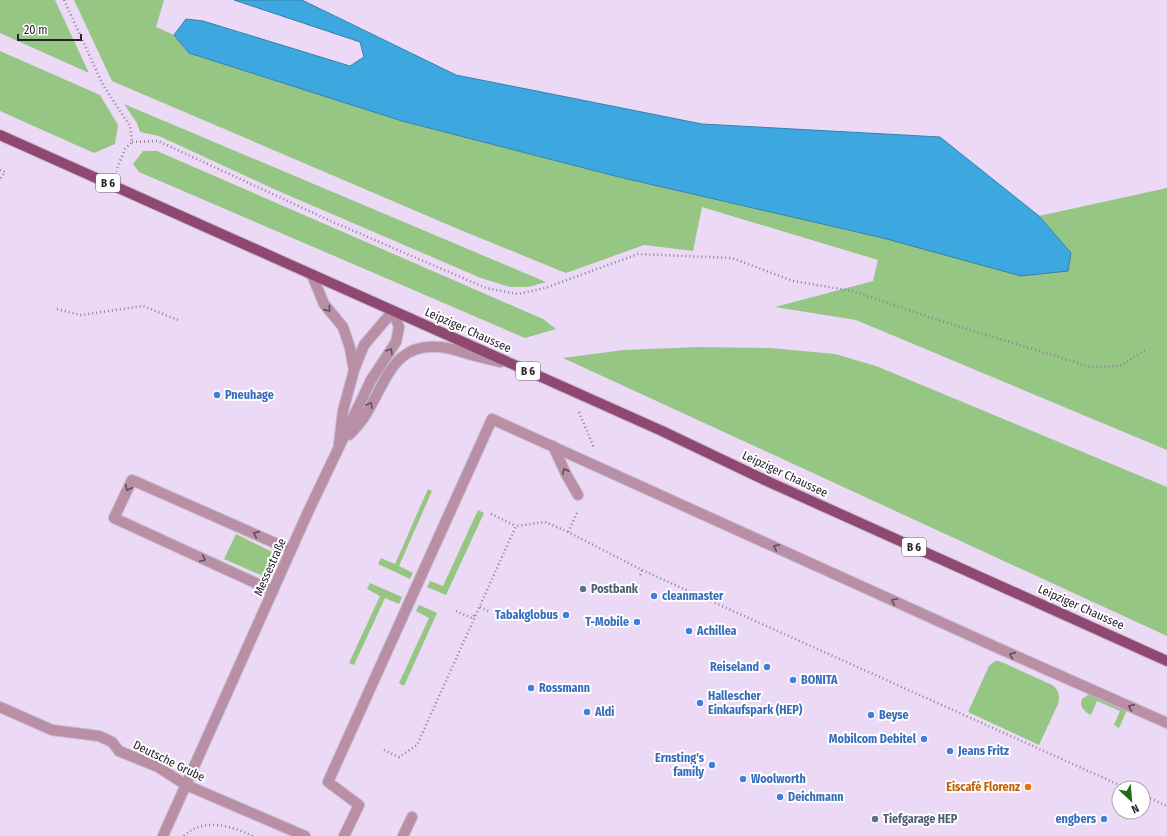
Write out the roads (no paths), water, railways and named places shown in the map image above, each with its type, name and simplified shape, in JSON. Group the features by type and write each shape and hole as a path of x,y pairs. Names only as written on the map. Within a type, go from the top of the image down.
{"main road":[{"name":"B 6","path":"0,135 393,311"},
{"name":"Leipziger Chaussee","path":"393,311 662,431 769,482 1167,661"}],"street":[{"path":"312,274 324,304 343,327 350,348 354,370"},
{"path":"339,447 343,411 354,370 364,345 393,311"},
{"name":"Messestraße","path":"163,836 291,550 339,447 371,380 396,342 399,327 393,311"},
{"path":"339,447 363,419 392,367 401,356 413,350 430,346 448,348 513,364"},
{"path":"344,836 359,805 328,782 492,419 1167,723"},
{"path":"553,446 578,495"},
{"path":"273,592 114,518 132,480 291,550"},
{"name":"Deutsche Grube","path":"0,707 52,730 99,736 112,742 118,751 158,767 186,785 305,836"},
{"path":"403,836 412,817"}],"water":[{"path":"234,0 302,0 456,75 702,124 940,137 1039,216 1071,253 1068,271 1021,276 883,238 619,177 402,121 189,53 174,35 186,19 203,21 350,66 364,57 360,42"}],"place":[{"name":"Pneuhage","path":"217,395"},
{"name":"Postbank","path":"583,589"},
{"name":"cleanmaster","path":"654,596"},
{"name":"Tabakglobus","path":"566,615"},
{"name":"T-Mobile","path":"637,622"},
{"name":"Achillea","path":"689,631"},
{"name":"Reiseland","path":"767,667"},
{"name":"BONITA","path":"793,680"},
{"name":"Rossmann","path":"531,688"},
{"name":"Hallescher Einkaufspark (HEP)","path":"700,703"},
{"name":"Aldi","path":"587,712"},
{"name":"Beyse","path":"871,715"},
{"name":"Mobilcom Debitel","path":"924,739"},
{"name":"Jeans Fritz","path":"950,751"},
{"name":"Ernsting's family","path":"712,765"},
{"name":"Woolworth","path":"743,779"},
{"name":"Eiscafé Florenz","path":"1028,787"},
{"name":"Deichmann","path":"780,797"},
{"name":"Tiefgarage HEP","path":"875,819"},
{"name":"engbers","path":"1104,819"}]}
